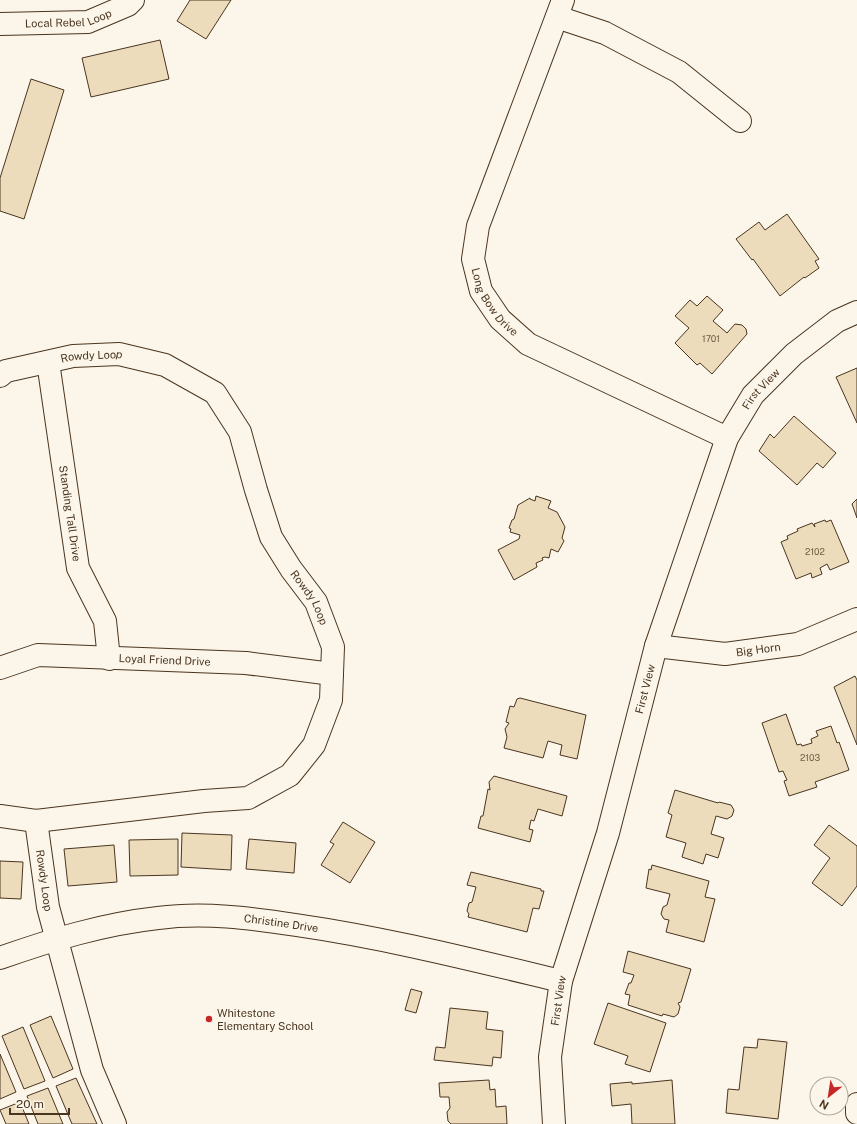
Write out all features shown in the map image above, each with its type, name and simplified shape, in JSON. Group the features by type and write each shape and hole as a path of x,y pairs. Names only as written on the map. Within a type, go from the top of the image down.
{"street":[{"name":"Local Rebel Loop","path":"0,24 88,22 128,5 133,0"},
{"path":"560,9 679,72 740,121"},
{"name":"Long Bow Drive","path":"560,9 478,226 473,259 481,291 500,319 528,344 727,438"},
{"name":"First View","path":"554,1124 550,1057 561,982 608,833 656,646 727,438 753,395 794,354 837,321 857,312"},
{"name":"Rowdy Loop","path":"0,376 6,371 73,356 119,354 165,365 215,393 240,432 256,490 271,536 291,569 316,602 333,647 331,700 314,745 290,775 248,798 197,801 36,821 0,816"},
{"name":"Standing Tall Drive","path":"48,362 78,568 104,621 109,659"},
{"name":"Big Horn","path":"656,646 725,654 798,644 857,619"},
{"name":"Loyal Friend Drive","path":"0,668 38,655 109,659 246,663 332,674"},
{"name":"Rowdy Loop","path":"36,821 48,907 58,938 92,1070 115,1124"},
{"name":"Christine Drive","path":"0,958 70,934 158,918 231,916 352,933 432,950 561,982"},
{"path":"857,1104 857,1113"}],"building":[{"path":"190,0 231,0 206,39 177,21"},
{"path":"160,40 169,79 91,97 82,58"},
{"path":"31,79 64,90 24,219 0,211 0,178"},
{"path":"787,214 819,259 815,261 819,268 805,278 804,277 780,296 753,259 752,260 736,239 759,222 765,230"},
{"path":"707,296 723,310 713,321 727,333 735,324 742,325 746,329 747,334 712,374 700,363 697,365 675,343 689,328 675,316 690,300 697,306"},
{"path":"857,368 857,423 836,377"},
{"path":"794,416 836,453 823,468 817,463 797,485 759,451 770,434 774,438"},
{"path":"536,496 551,501 548,508 557,512 565,527 562,538 564,541 558,552 551,549 549,558 542,558 543,560 536,563 537,567 514,580 498,550 519,539 520,535 510,532 511,529 509,528 512,520 514,519 518,505 530,498 535,501"},
{"path":"857,499 857,518 852,504"},
{"path":"825,520 826,522 831,520 849,562 830,570 827,564 820,568 822,574 812,578 811,573 796,579 781,542 788,539 787,536 798,531 797,529 812,523 815,527 814,524"},
{"path":"855,676 857,680 857,745 834,687"},
{"path":"520,698 586,715 577,759 560,755 562,745 548,741 543,758 504,748 507,737 505,729 509,723 506,722 510,706 514,707 517,699"},
{"path":"786,714 797,745 801,744 802,746 812,743 811,739 818,736 816,731 831,726 837,743 839,742 849,770 815,782 817,787 789,796 784,781 787,780 783,771 779,772 762,723"},
{"path":"494,776 567,796 562,816 538,809 534,821 531,820 529,829 533,830 530,842 478,828 481,816 483,816 488,789 490,790 489,782"},
{"path":"675,790 718,803 731,805 734,810 732,816 727,819 716,816 711,834 724,838 718,858 706,854 703,864 682,857 686,843 666,837 672,815 668,813"},
{"path":"343,822 375,842 350,883 321,865 334,844 330,842"},
{"path":"829,825 857,846 857,886 842,906 812,883 830,858 814,845"},
{"path":"182,833 232,835 231,870 181,867"},
{"path":"178,839 178,875 130,876 129,840"},
{"path":"249,839 296,843 294,873 246,869"},
{"path":"114,845 117,882 68,886 64,849"},
{"path":"0,861 23,862 21,899 0,898"},
{"path":"652,865 709,881 705,897 715,899 704,942 666,932 669,920 664,919 661,914 663,907 667,905 670,894 646,888 649,869 651,870"},
{"path":"471,872 544,891 539,909 533,908 527,932 468,917 469,914 467,911 469,903 472,902 476,887 467,885"},
{"path":"628,951 691,969 681,1002 678,1003 680,1007 678,1014 674,1017 663,1014 662,1016 628,1005 630,995 625,994 634,975 623,972"},
{"path":"411,989 422,992 416,1013 405,1010"},
{"path":"608,1003 666,1023 650,1072 625,1064 628,1056 594,1044"},
{"path":"450,1008 488,1012 486,1029 503,1031 501,1058 493,1057 492,1066 434,1060 436,1047 445,1048"},
{"path":"51,1016 73,1069 53,1078 30,1025"},
{"path":"23,1027 45,1081 24,1089 2,1036"},
{"path":"758,1039 787,1042 778,1119 726,1113 728,1089 739,1090 744,1047 757,1048"},
{"path":"0,1054 16,1092 0,1099"},
{"path":"76,1078 97,1124 72,1124 56,1086"},
{"path":"489,1080 490,1090 495,1089 496,1107 506,1106 507,1124 451,1124 448,1121 447,1112 450,1108 449,1097 440,1097 439,1083"},
{"path":"672,1080 675,1124 632,1124 631,1104 612,1106 610,1084 632,1082 632,1084"},
{"path":"48,1088 63,1124 38,1124 27,1096"},
{"path":"20,1102 29,1124 6,1124 0,1110"}],"place":[{"name":"Whitestone Elementary School","path":"209,1019"}]}
